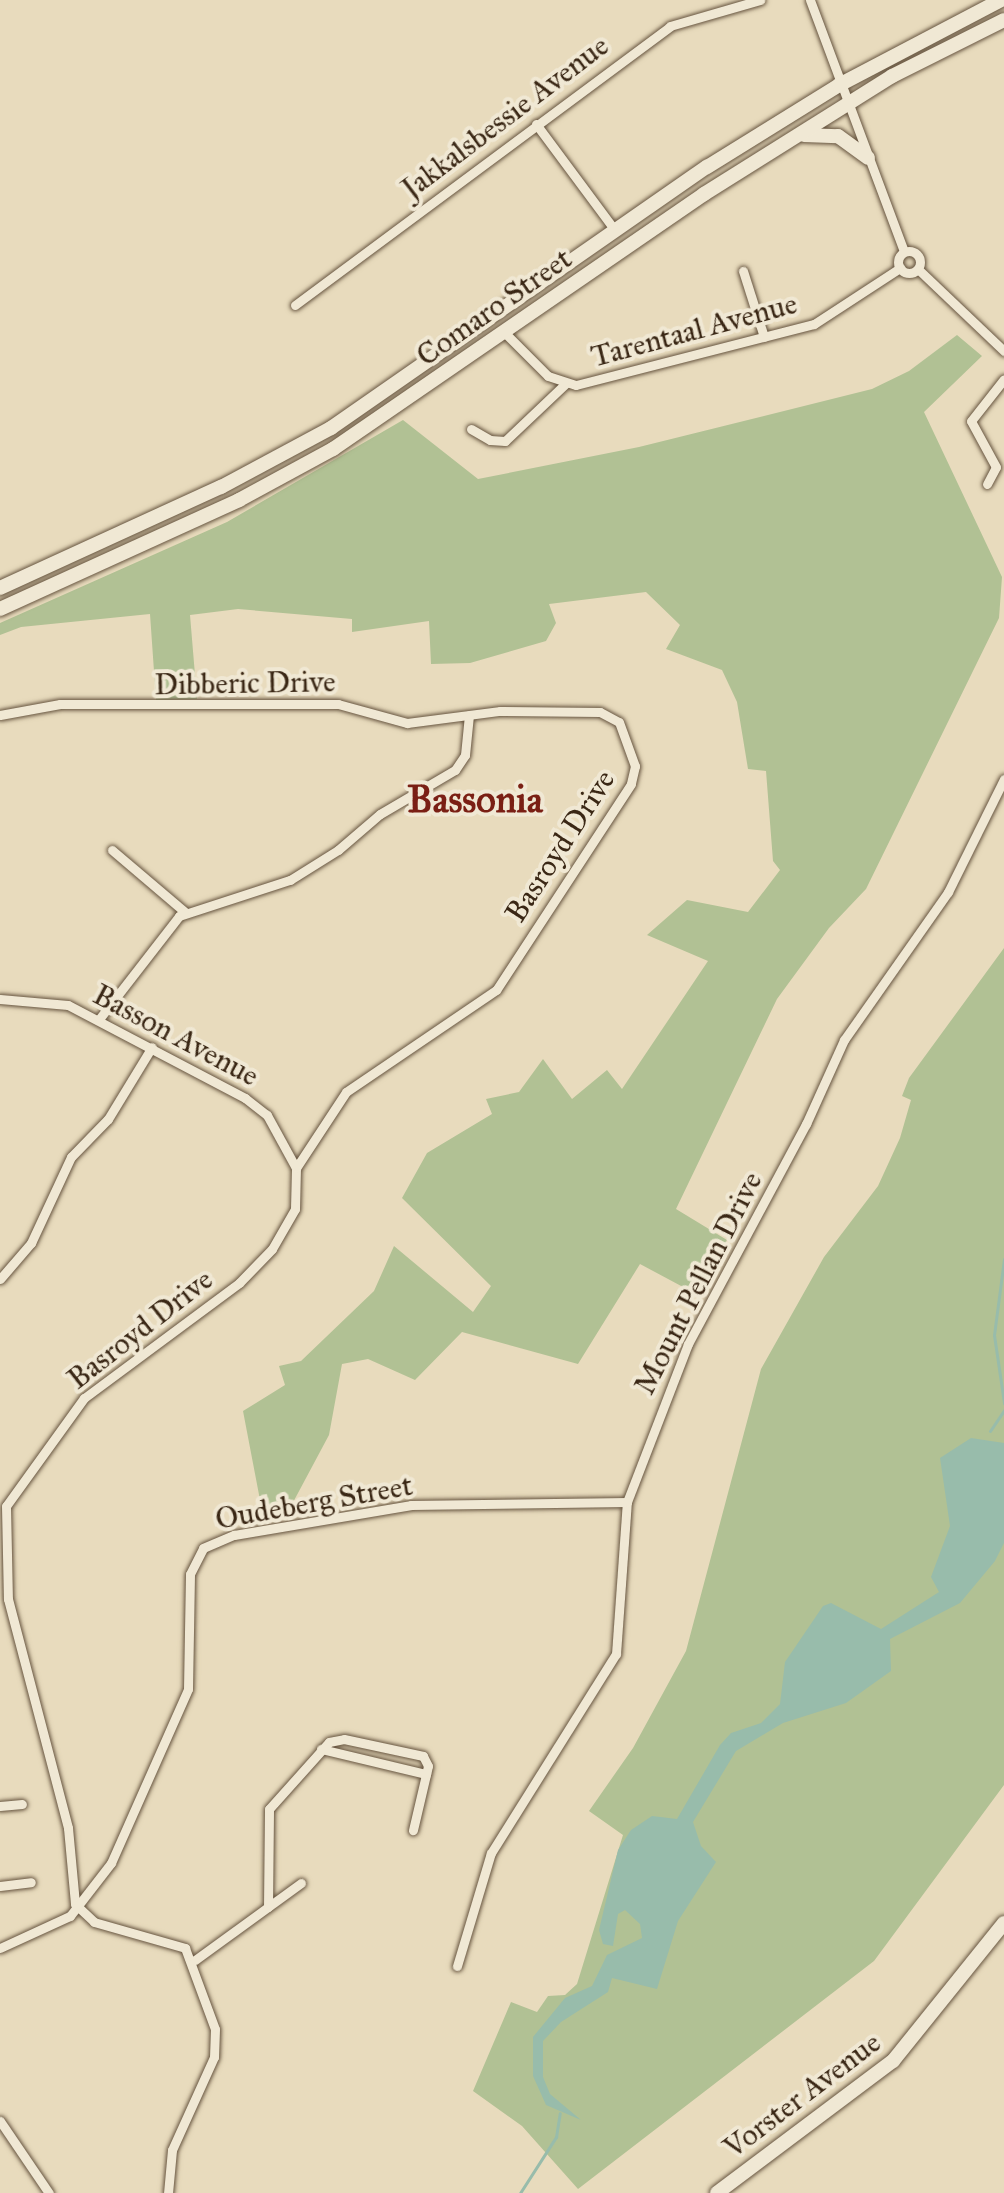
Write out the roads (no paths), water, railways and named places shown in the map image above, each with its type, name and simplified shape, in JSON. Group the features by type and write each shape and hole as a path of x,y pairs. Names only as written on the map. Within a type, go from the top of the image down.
{"street":[{"name":"Jakkalsbessie Avenue","path":"295,305 670,26 760,0"},
{"path":"810,0 839,85 904,251 900,268 918,269 1004,351"},
{"name":"Comaro Street","path":"0,588 221,487 331,428 614,229 839,85 1001,0"},
{"name":"Comaro Street","path":"0,609 280,479 847,104 1004,20"},
{"path":"536,124 614,229"},
{"path":"802,135 838,136 868,158"},
{"path":"904,251 918,255 918,269"},
{"name":"Tarentaal Avenue","path":"504,332 548,376 565,384 823,320 900,268"},
{"path":"743,271 764,337"},
{"path":"987,484 996,467 971,421 1004,379"},
{"path":"471,429 490,440 505,441 565,384"},
{"name":"Dibberic Drive","path":"0,715 60,704 203,708 326,703 402,723 469,715 600,712 615,717 623,730"},
{"path":"100,1018 166,927 186,913 290,880 386,810 450,774 465,755 469,715"},
{"name":"Basroyd Drive","path":"78,1910 68,1828 13,1627 2,1540 6,1506 84,1398 239,1283 272,1249 295,1209 296,1168 352,1086 496,990 631,784 635,766 623,730"},
{"name":"Mount Pellan Drive","path":"457,1966 491,1853 616,1654 627,1502 688,1344 806,1124 844,1040 948,892 1004,779"},
{"path":"112,850 186,913"},
{"name":"Basson Avenue","path":"0,999 49,999 100,1018 262,1109 296,1168"},
{"path":"0,1279 31,1243 71,1157 114,1111 152,1047"},
{"name":"Oudeberg Street","path":"0,1948 78,1910 111,1863 185,1697 190,1574 203,1548 234,1535 399,1507 627,1502"},
{"path":"268,1907 269,1809 321,1749 344,1739 423,1756 426,1774 413,1830"},
{"path":"321,1749 426,1774"},
{"path":"0,1806 22,1804"},
{"path":"0,1886 31,1882"},
{"path":"195,1960 301,1883"},
{"path":"78,1910 100,1924 180,1945 195,1960 216,2048 177,2135 168,2193"},
{"name":"Vorster Avenue","path":"717,2193 893,2061 1004,1923"},
{"path":"0,2121 49,2193"}],"waterway":[{"path":"1004,1259 994,1335 1004,1403"},
{"path":"990,1431 1004,1410"},
{"path":"520,2193 556,2137 560,2113"}],"district":[{"name":"Bassonia","path":"475,800"}]}
